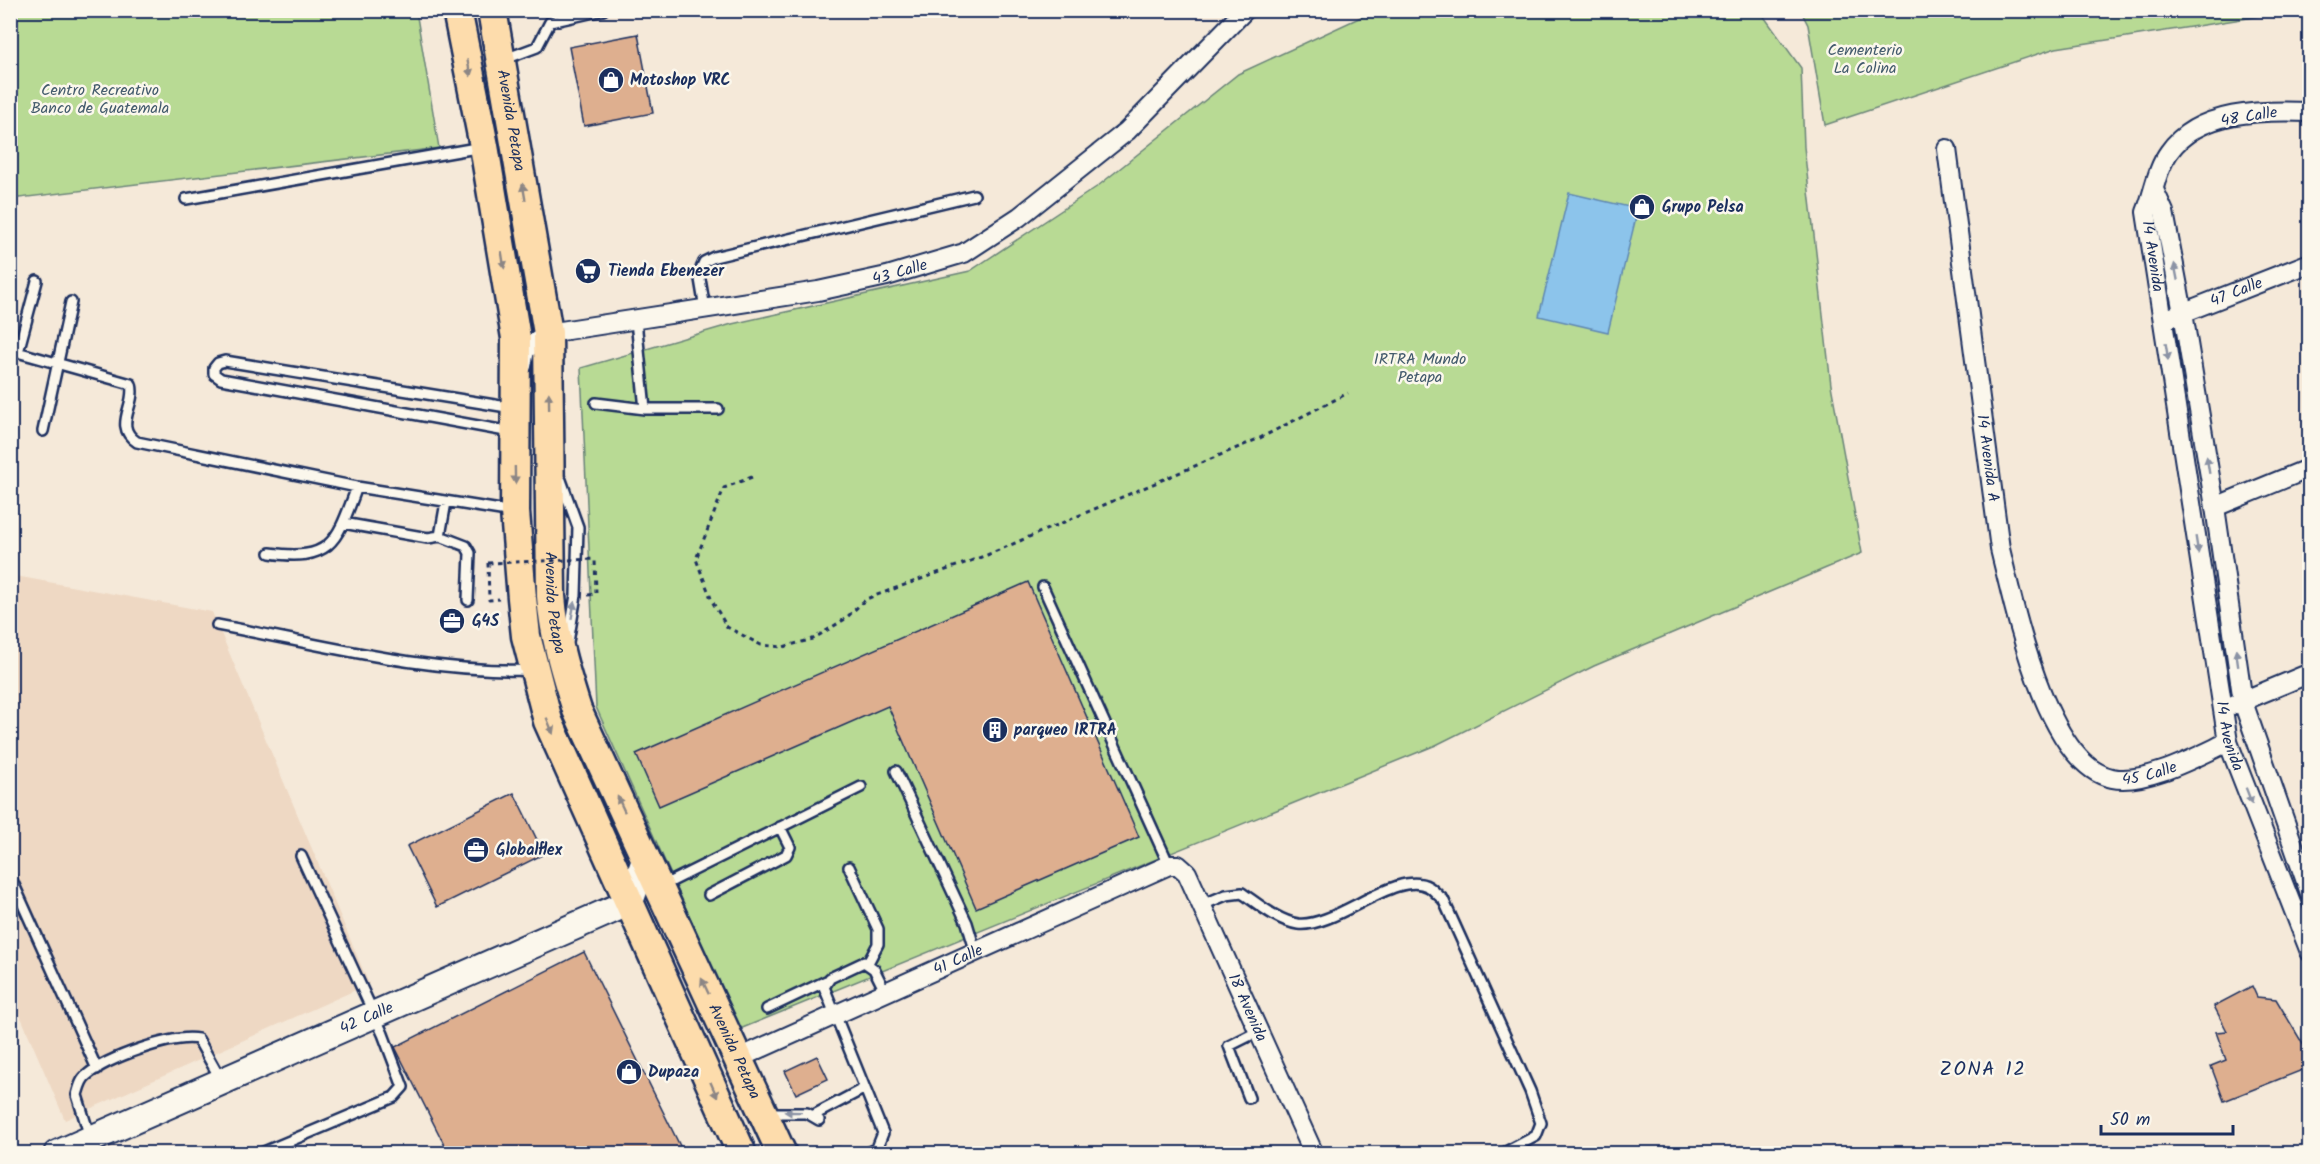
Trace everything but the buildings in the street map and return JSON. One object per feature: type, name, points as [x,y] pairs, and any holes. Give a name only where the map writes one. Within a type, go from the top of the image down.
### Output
[{"type":"main road","name":"Avenida Petapa","points":[[457,10],[484,146],[516,338],[515,512],[525,627],[533,670],[548,722],[742,1154]]},
{"type":"main road","name":"Avenida Petapa","points":[[492,10],[548,333],[551,596],[554,629],[563,668],[577,710],[782,1154]]},
{"type":"street","name":"43 Calle","points":[[548,333],[818,291],[887,276],[964,253],[1019,217],[1127,131],[1245,10]]},
{"type":"street","name":"48 Calle","points":[[2155,192],[2159,170],[2168,153],[2178,141],[2200,127],[2228,117],[2268,111],[2310,111]]},
{"type":"street","name":"14 Avenida A","points":[[1947,149],[2000,549],[2031,663],[2053,721],[2074,754]]},
{"type":"street","name":"14 Avenida","points":[[2155,192],[2164,212],[2183,313],[2216,507],[2243,702],[2308,886]]},
{"type":"street","name":"14 Avenida","points":[[2155,192],[2146,212],[2228,742],[2310,952]]},
{"type":"street","name":"47 Calle","points":[[2162,321],[2310,262]]},
{"type":"street","points":[[514,414],[525,350],[548,333]]},
{"type":"street","points":[[2216,507],[2310,468]]},
{"type":"street","points":[[2223,708],[2310,674]]},
{"type":"street","name":"45 Calle","points":[[2074,754],[2099,774],[2127,779],[2172,767],[2228,742]]},
{"type":"street","points":[[630,902],[646,857]]},
{"type":"street","name":"18 Avenida","points":[[1174,865],[1187,873],[1314,1154]]},
{"type":"street","name":"41 Calle","points":[[739,1058],[1174,865]]},
{"type":"street","name":"42 Calle","points":[[57,1154],[630,902]]},
{"type":"lane","points":[[500,60],[513,58],[537,46],[550,22],[603,10]]},
{"type":"lane","points":[[186,199],[484,146]]},
{"type":"lane","points":[[705,309],[699,273],[704,262],[714,257],[974,195]]},
{"type":"lane","points":[[37,281],[14,351],[131,384],[125,426],[128,436],[137,442],[357,487],[515,512]]},
{"type":"lane","points":[[43,430],[71,302]]},
{"type":"lane","points":[[636,321],[645,409]]},
{"type":"lane","points":[[225,361],[514,414],[221,380],[214,374],[214,368],[218,363],[225,361]]},
{"type":"lane","points":[[596,403],[645,409],[718,409]]},
{"type":"lane","points":[[270,553],[297,557],[321,551],[334,540],[357,487]]},
{"type":"lane","points":[[440,536],[446,502]]},
{"type":"lane","points":[[343,523],[428,538],[440,536],[469,548],[468,600]]},
{"type":"lane","points":[[1043,586],[1174,865]]},
{"type":"lane","points":[[217,625],[449,668],[489,671],[533,670]]},
{"type":"lane","points":[[896,771],[967,923],[976,952]]},
{"type":"lane","points":[[660,888],[861,787]]},
{"type":"lane","points":[[709,895],[786,855],[790,847],[780,827]]},
{"type":"lane","points":[[258,1153],[394,1097],[402,1091],[402,1082],[374,1016],[301,856]]},
{"type":"lane","points":[[849,867],[878,929],[878,944],[868,963]]},
{"type":"lane","points":[[10,876],[98,1069]]},
{"type":"lane","points":[[1202,905],[1226,895],[1242,893],[1278,917],[1299,924],[1329,918],[1395,887],[1410,884],[1427,886],[1443,899],[1530,1091],[1541,1123],[1536,1136],[1502,1154]]},
{"type":"lane","points":[[767,1009],[858,964],[868,963]]},
{"type":"lane","points":[[868,963],[874,969],[886,993]]},
{"type":"lane","points":[[826,981],[825,993],[883,1133],[877,1148],[865,1154]]},
{"type":"lane","points":[[1249,1098],[1229,1046],[1259,1031]]},
{"type":"lane","points":[[91,1139],[77,1095],[86,1075],[139,1050],[188,1037],[198,1039],[222,1082]]},
{"type":"lane","points":[[764,1113],[791,1112],[817,1118],[865,1088]]},
{"type":"path","points":[[752,477],[724,488],[696,559],[712,601],[727,627],[761,645],[783,647],[813,639],[845,619],[866,599],[987,555],[1260,438],[1348,393]]},
{"type":"path","points":[[489,600],[488,563],[595,558],[596,594]]},
{"type":"shaded area","points":[[10,575],[212,612],[369,984],[65,1120],[11,994]]},
{"type":"green space","name":"Centro Recreativo Banco de Guatemala","points":[[10,11],[416,11],[439,148],[11,199]]},
{"type":"green space","name":"IRTRA Mundo Petapa","points":[[1374,11],[1760,11],[1801,68],[1804,147],[1831,385],[1862,553],[1594,666],[1436,745],[740,1029],[596,707],[581,368],[732,324],[970,271],[1098,186],[1238,74]]},
{"type":"green space","name":"Cementerio La Colina","points":[[1801,11],[2293,11],[2056,48],[1825,125],[1808,25]]},
{"type":"water","points":[[1569,193],[1638,209],[1608,332],[1539,316]]},
{"type":"place","name":"Motoshop VRC","points":[[611,80]]},
{"type":"place","name":"Grupo Pelsa","points":[[1642,207]]},
{"type":"place","name":"Tienda Ebenezer","points":[[588,271]]},
{"type":"place","name":"G4S","points":[[452,621]]},
{"type":"place","name":"parqueo IRTRA","points":[[995,730]]},
{"type":"place","name":"Globalflex","points":[[476,850]]},
{"type":"place","name":"Dupaza","points":[[629,1072]]},
{"type":"district","name":"ZONA 12","points":[[1983,1070]]}]
